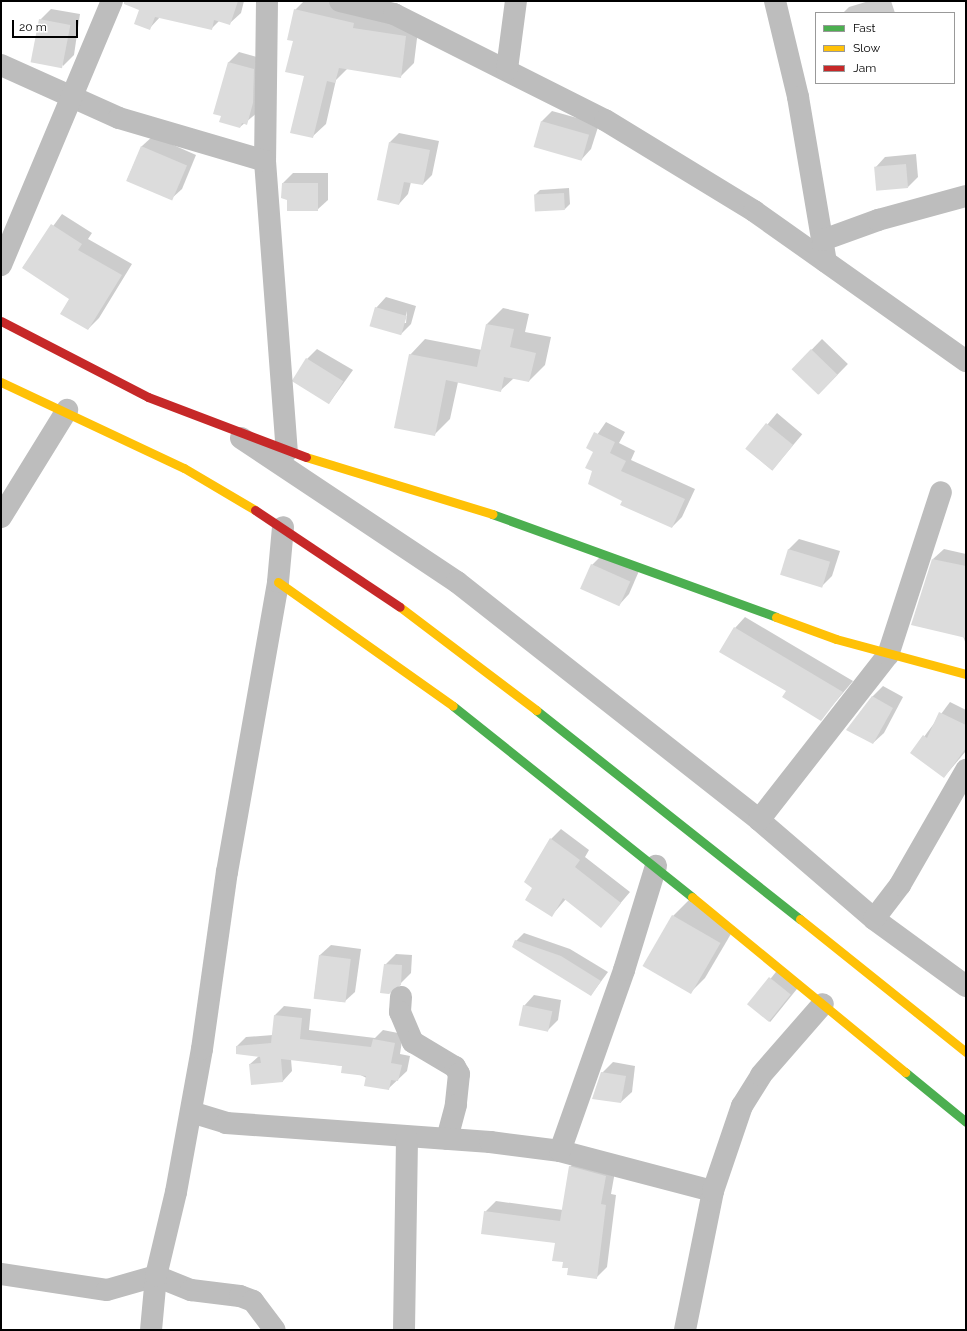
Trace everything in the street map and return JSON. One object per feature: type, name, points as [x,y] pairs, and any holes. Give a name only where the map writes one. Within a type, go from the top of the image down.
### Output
[{"type":"street","points":[[1,264],[112,1]]},
{"type":"street","points":[[267,1],[265,161],[287,451]]},
{"type":"street","points":[[340,1],[394,14],[508,69],[606,120],[754,211],[966,361]]},
{"type":"street","points":[[508,69],[516,1]]},
{"type":"street","points":[[775,1],[798,98],[826,262]]},
{"type":"street","points":[[1,65],[71,97],[141,125],[265,161]]},
{"type":"street","points":[[823,240],[878,220],[966,196]]},
{"type":"street","points":[[1,321],[148,397],[287,451],[476,508],[836,639],[966,674]]},
{"type":"street","points":[[1,382],[67,410],[184,468],[283,527],[428,626],[660,806],[966,1052]]},
{"type":"street","points":[[1,517],[67,410]]},
{"type":"street","points":[[223,426],[457,582],[759,820],[874,920],[966,986]]},
{"type":"street","points":[[759,820],[888,654],[941,492]]},
{"type":"street","points":[[151,1330],[156,1276],[191,1112],[227,872],[278,582],[283,527]]},
{"type":"street","points":[[278,582],[395,662],[656,866],[966,1122]]},
{"type":"street","points":[[874,920],[900,885],[966,770]]},
{"type":"street","points":[[560,1151],[624,970],[656,866]]},
{"type":"street","points":[[401,997],[402,1018],[413,1042],[455,1067],[459,1074],[456,1106],[447,1139]]},
{"type":"street","points":[[685,1330],[713,1192],[742,1106],[761,1075],[823,1004]]},
{"type":"street","points":[[191,1112],[226,1124],[407,1138],[447,1139],[560,1151],[713,1192]]},
{"type":"street","points":[[404,1330],[407,1138]]},
{"type":"street","points":[[1,1274],[107,1290],[156,1276],[191,1290],[240,1296],[253,1301],[275,1330]]},
{"type":"building","points":[[124,1],[238,1],[230,25],[214,20],[212,30],[155,17],[150,30],[134,24],[139,10],[124,4]]},
{"type":"building","points":[[294,9],[354,23],[353,28],[406,36],[401,78],[339,68],[335,83],[327,81],[313,138],[290,133],[304,76],[285,72],[293,41],[287,40]]},
{"type":"building","points":[[39,19],[70,25],[62,68],[31,62]]},
{"type":"building","points":[[228,62],[254,69],[253,103],[247,125],[242,123],[240,128],[219,122],[221,116],[213,114]]},
{"type":"building","points":[[541,121],[589,135],[582,161],[534,147]]},
{"type":"building","points":[[389,142],[430,150],[423,185],[404,182],[399,205],[377,200]]},
{"type":"building","points":[[141,146],[187,166],[172,201],[126,181]]},
{"type":"building","points":[[906,164],[908,188],[876,191],[874,167]]},
{"type":"building","points":[[282,183],[318,183],[318,211],[287,211],[287,200],[281,198]]},
{"type":"building","points":[[564,193],[565,210],[535,212],[534,195]]},
{"type":"building","points":[[51,224],[82,244],[78,250],[122,275],[88,330],[60,314],[69,299],[22,268]]},
{"type":"building","points":[[375,307],[407,316],[401,335],[369,326]]},
{"type":"building","points":[[486,324],[514,329],[510,347],[536,353],[529,382],[504,377],[501,392],[446,380],[435,436],[394,428],[409,354],[477,367]]},
{"type":"building","points":[[811,349],[838,375],[818,395],[792,369]]},
{"type":"building","points":[[306,358],[343,381],[329,404],[292,381]]},
{"type":"building","points":[[766,423],[793,445],[772,471],[745,449]]},
{"type":"building","points":[[594,432],[615,442],[610,453],[626,461],[621,471],[685,499],[672,528],[620,505],[622,501],[588,484],[592,471],[585,468],[593,452],[586,448]]},
{"type":"building","points":[[788,549],[830,562],[822,588],[780,575]]},
{"type":"building","points":[[932,559],[966,566],[966,638],[911,625]]},
{"type":"building","points":[[591,564],[630,581],[619,606],[580,589]]},
{"type":"building","points":[[734,627],[843,692],[821,721],[782,697],[786,691],[719,652]]},
{"type":"building","points":[[872,696],[893,708],[873,744],[846,730]]},
{"type":"building","points":[[939,712],[966,725],[966,748],[944,778],[910,753],[923,735],[927,738]]},
{"type":"building","points":[[550,838],[580,860],[575,867],[621,903],[601,928],[563,898],[552,917],[525,900],[532,888],[524,882]]},
{"type":"building","points":[[672,915],[720,943],[691,994],[642,966]]},
{"type":"building","points":[[515,940],[561,956],[601,981],[591,996],[512,947]]},
{"type":"building","points":[[319,955],[351,959],[345,1003],[314,999]]},
{"type":"building","points":[[384,964],[402,965],[401,985],[389,994],[380,993]]},
{"type":"building","points":[[769,977],[791,995],[769,1022],[747,1004]]},
{"type":"building","points":[[523,1005],[552,1011],[548,1032],[519,1026]]},
{"type":"building","points":[[274,1015],[302,1018],[300,1039],[371,1047],[373,1039],[395,1043],[391,1063],[402,1065],[398,1081],[391,1080],[389,1090],[364,1086],[366,1076],[341,1073],[342,1066],[281,1059],[283,1082],[251,1085],[249,1064],[261,1063],[260,1057],[236,1054],[236,1046],[271,1043]]},
{"type":"building","points":[[601,1072],[626,1076],[621,1103],[592,1099]]},
{"type":"building","points":[[569,1166],[606,1176],[601,1204],[606,1205],[597,1279],[567,1275],[568,1268],[562,1268],[563,1262],[552,1261],[555,1243],[481,1234],[484,1211],[560,1221]]},
{"type":"traffic: fast","points":[[492,514],[776,617]]},
{"type":"traffic: fast","points":[[453,706],[692,897]]},
{"type":"traffic: fast","points":[[536,710],[800,919]]},
{"type":"traffic: fast","points":[[905,1072],[966,1122]]},
{"type":"traffic: slow","points":[[1,382],[184,468],[255,510]]},
{"type":"traffic: slow","points":[[306,457],[492,514]]},
{"type":"traffic: slow","points":[[278,582],[453,706]]},
{"type":"traffic: slow","points":[[400,607],[536,710]]},
{"type":"traffic: slow","points":[[776,617],[836,639],[966,674]]},
{"type":"traffic: slow","points":[[692,897],[905,1072]]},
{"type":"traffic: slow","points":[[800,919],[966,1052]]},
{"type":"traffic: jam","points":[[1,321],[148,397],[306,457]]},
{"type":"traffic: jam","points":[[255,510],[400,607]]}]
